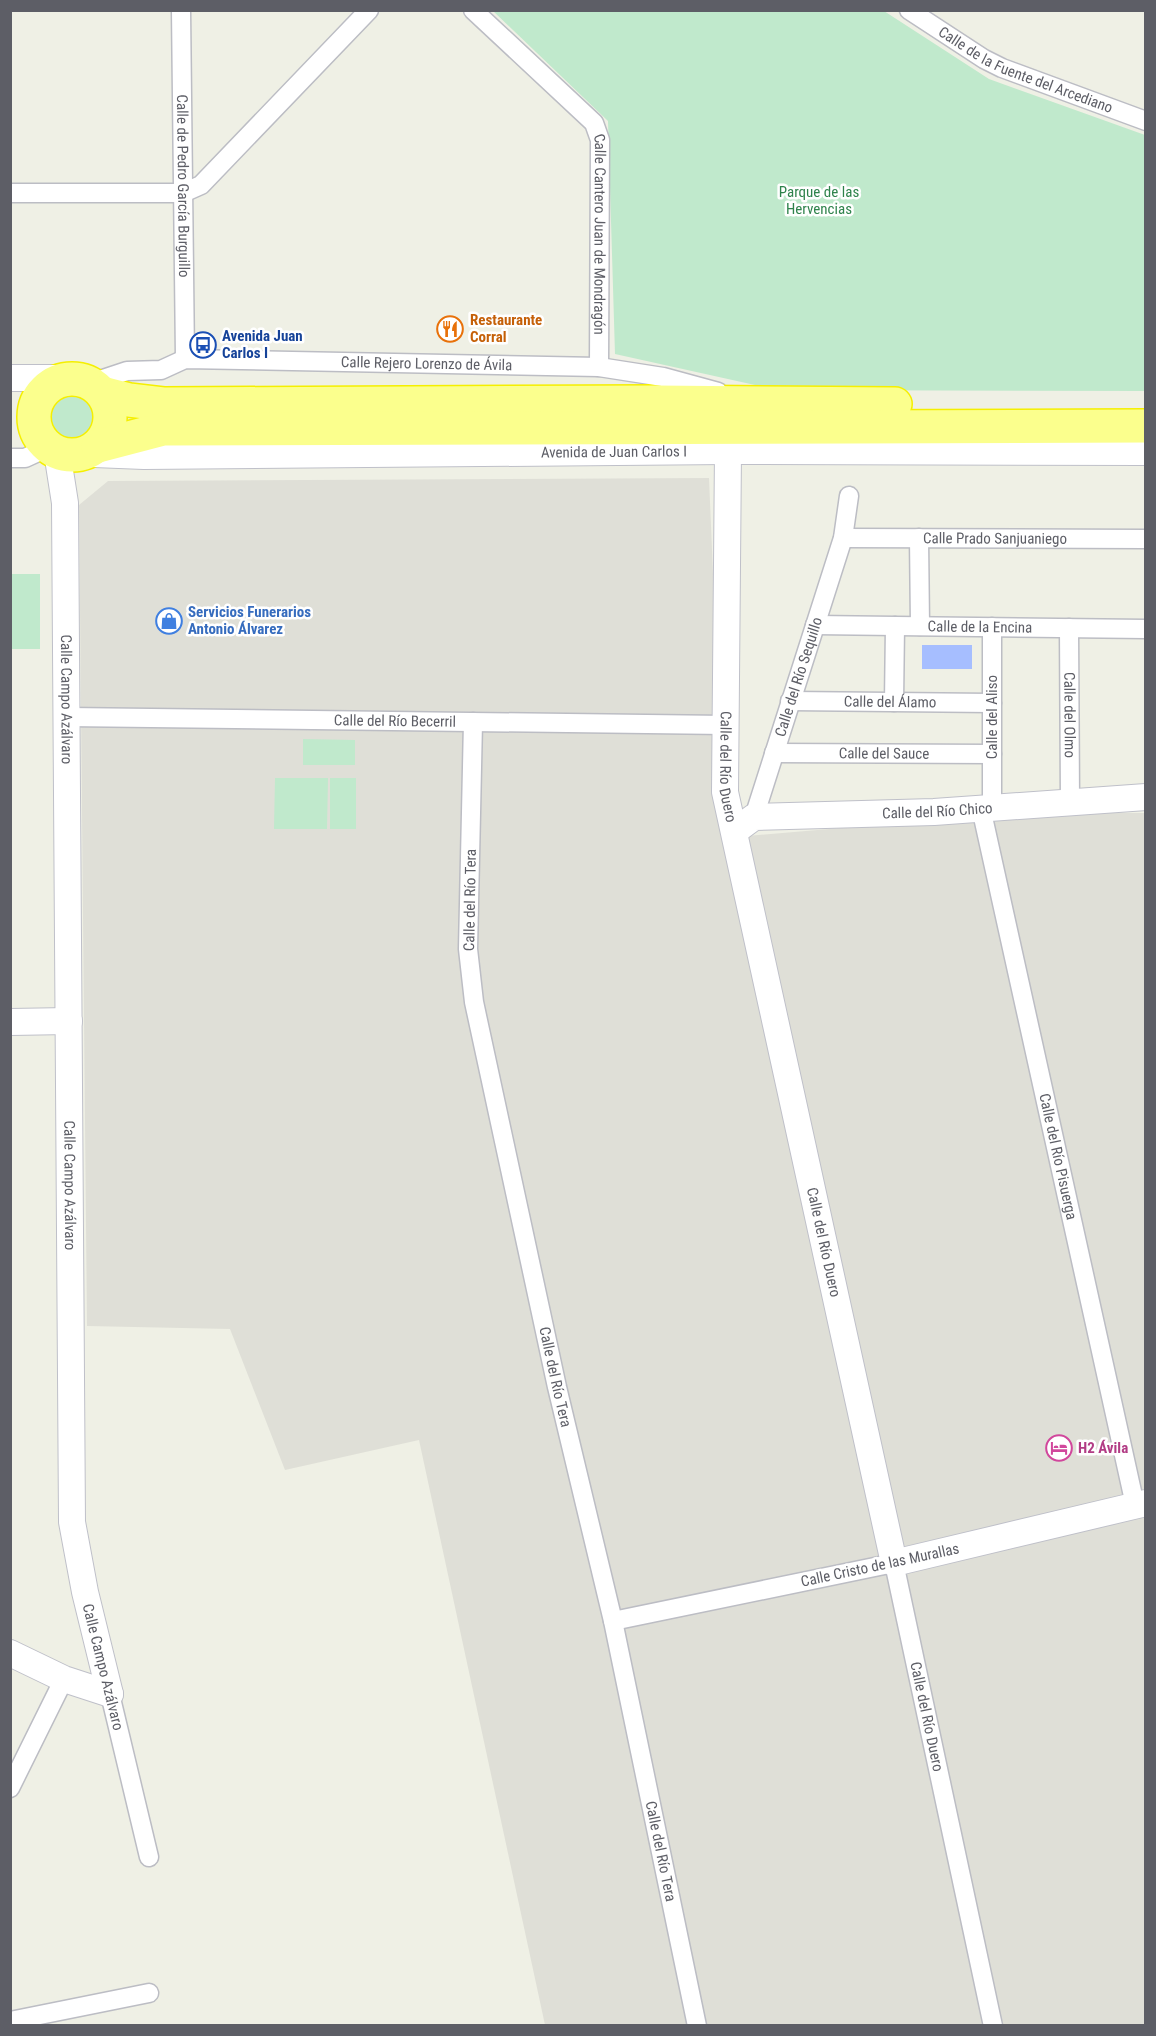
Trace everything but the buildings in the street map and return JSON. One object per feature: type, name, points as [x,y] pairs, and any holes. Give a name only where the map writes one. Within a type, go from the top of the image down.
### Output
[{"type":"highway","points":[[87,385],[110,410],[109,430],[60,446],[33,418],[24,400],[50,385],[87,385],[129,399],[163,404],[1146,403]]},
{"type":"highway","name":"Avenida de Juan Carlos I","points":[[60,446],[163,429],[1146,426]]},
{"type":"street","name":"Calle de Pedro García Burguillo","points":[[181,10],[185,359]]},
{"type":"street","points":[[10,193],[183,193],[201,185],[369,10]]},
{"type":"street","name":"Calle Cantero Juan de Mondragón","points":[[473,10],[594,123],[600,140],[598,368]]},
{"type":"street","name":"Calle de la Fuente del Arcediano","points":[[909,10],[984,59],[1002,68],[1146,121]]},
{"type":"street","name":"Calle Rejero Lorenzo de Ávila","points":[[87,385],[127,371],[161,370],[185,359],[598,368],[663,377],[764,404]]},
{"type":"street","points":[[10,378],[87,385]]},
{"type":"street","name":"Avenida de Juan Carlos I","points":[[10,458],[25,458],[60,446],[144,456],[729,451],[1146,452]]},
{"type":"street","name":"Calle Campo Azálvaro","points":[[60,446],[65,503],[72,1522],[85,1592],[149,1857]]},
{"type":"street","name":"Calle del Río Duero","points":[[729,451],[725,792],[744,824],[894,1563],[993,2025]]},
{"type":"street","name":"Calle del Río Sequillo","points":[[744,824],[774,753],[843,538],[849,496]]},
{"type":"street","name":"Calle Prado Sanjuaniego","points":[[843,538],[1146,539]]},
{"type":"street","points":[[919,538],[920,626]]},
{"type":"street","name":"Calle de la Encina","points":[[815,625],[1146,629]]},
{"type":"street","points":[[894,702],[895,626]]},
{"type":"street","name":"Calle del Aliso","points":[[987,808],[992,754],[992,627]]},
{"type":"street","name":"Calle del Olmo","points":[[1069,628],[1070,802]]},
{"type":"street","name":"Calle del Álamo","points":[[790,702],[992,703]]},
{"type":"street","name":"Calle del Río Becerril","points":[[67,717],[726,725]]},
{"type":"street","name":"Calle del Río Tera","points":[[473,722],[468,949],[474,1002],[557,1387],[613,1621],[697,2025]]},
{"type":"street","name":"Calle del Sauce","points":[[774,753],[992,754]]},
{"type":"street","name":"Calle del Río Chico","points":[[744,824],[1146,797]]},
{"type":"street","name":"Calle del Río Pisuerga","points":[[987,808],[1140,1504]]},
{"type":"street","points":[[10,1022],[69,1021]]},
{"type":"street","name":"Calle Cristo de las Murallas","points":[[613,1621],[894,1563],[1140,1504]]},
{"type":"street","points":[[10,1653],[64,1679],[110,1694]]},
{"type":"street","points":[[10,1788],[64,1679]]},
{"type":"street","points":[[10,2020],[149,1993]]},
{"type":"shaded area","points":[[709,478],[724,838],[1016,813],[1145,813],[1145,2025],[545,2025],[419,1440],[285,1470],[230,1329],[87,1326],[79,505],[108,481]]},
{"type":"green space","name":"Parque de las Hervencias","points":[[493,11],[884,11],[989,79],[1145,135],[1145,391],[777,390],[615,354],[608,121]]},
{"type":"green space","points":[[73,393],[89,400],[96,416],[89,432],[73,439],[57,432],[50,416],[57,400]]},
{"type":"green space","points":[[11,574],[40,574],[40,649],[11,649]]},
{"type":"green space","points":[[303,739],[355,740],[355,765],[303,765]]},
{"type":"green space","points":[[275,778],[328,778],[327,829],[274,829]]},
{"type":"green space","points":[[330,778],[356,778],[356,829],[330,829]]},
{"type":"water","points":[[922,645],[972,645],[972,669],[922,669]]},
{"type":"place","name":"Restaurante Corral","points":[[450,329]]},
{"type":"place","name":"Avenida Juan Carlos I","points":[[203,345]]},
{"type":"place","name":"Servicios Funerarios Antonio Álvarez","points":[[169,621]]},
{"type":"place","name":"H2 Ávila","points":[[1059,1448]]}]
